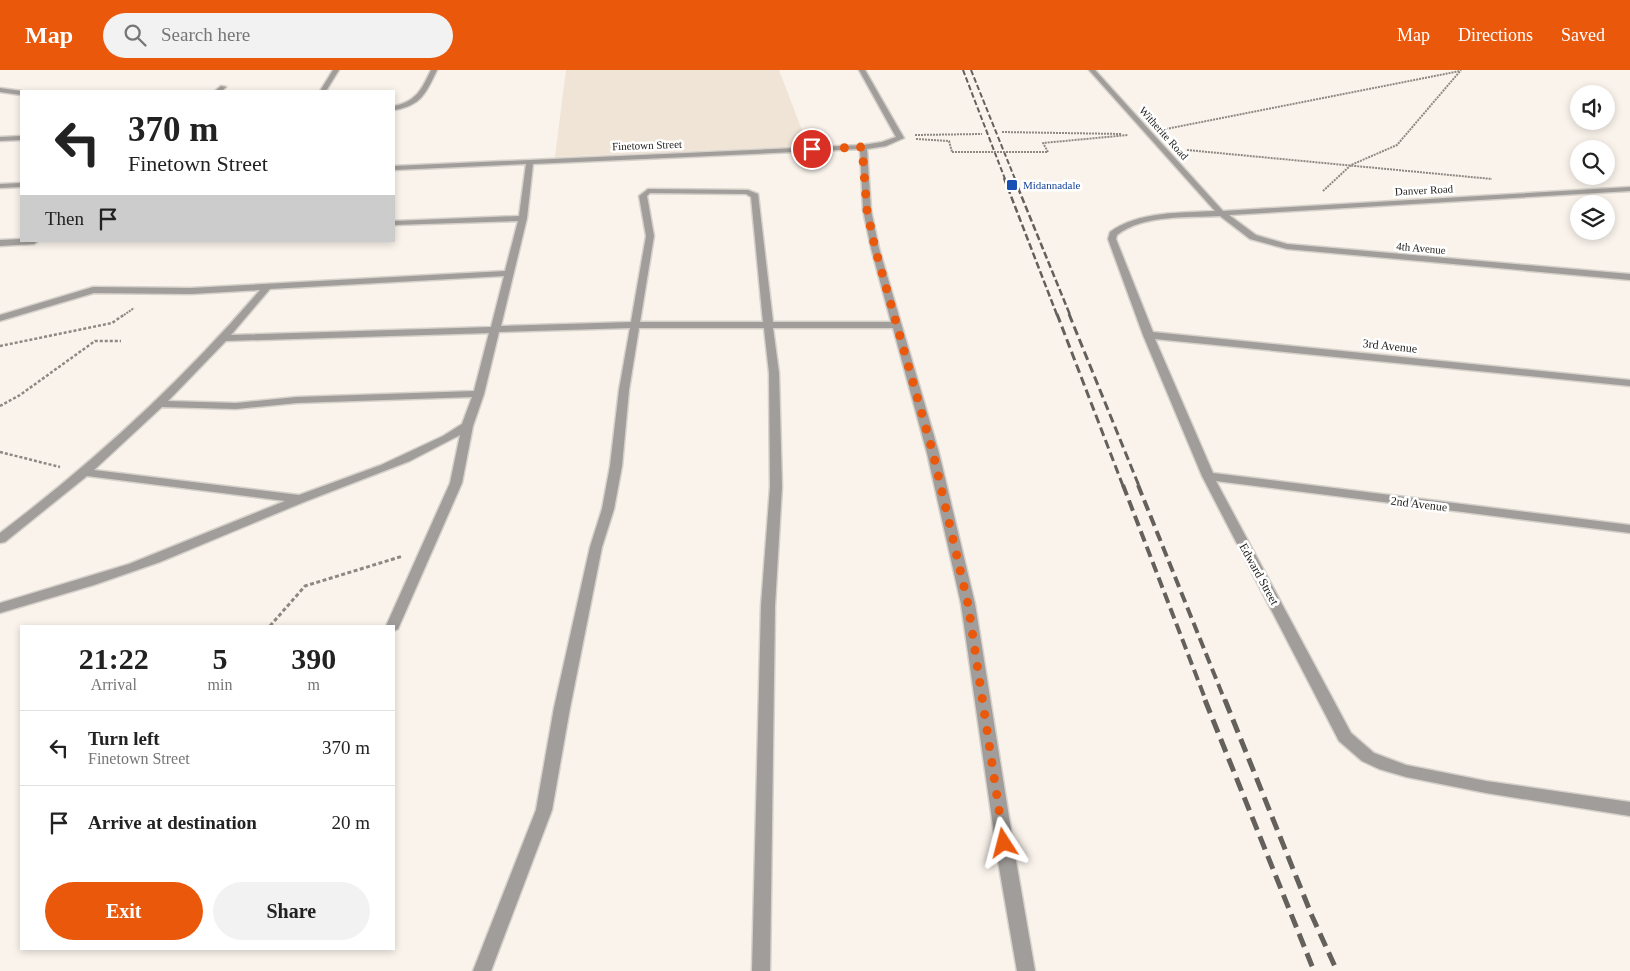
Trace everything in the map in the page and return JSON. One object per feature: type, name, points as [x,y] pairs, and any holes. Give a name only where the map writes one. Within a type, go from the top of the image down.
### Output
[{"type":"street","points":[[324,90],[336,70]]},
{"type":"street","points":[[395,108],[406,106],[418,100],[434,70]]},
{"type":"street","points":[[862,70],[899,136]]},
{"type":"street","name":"Witherite Road","points":[[1092,70],[1220,212]]},
{"type":"street","points":[[0,90],[20,93]]},
{"type":"street","name":"Finetown Street","points":[[395,168],[862,147],[889,143],[899,136]]},
{"type":"street","points":[[2,138],[20,138]]},
{"type":"street","points":[[862,147],[867,210],[875,248],[933,453],[968,604],[1007,861],[1026,971]]},
{"type":"street","points":[[393,625],[425,549],[456,484],[467,426],[479,394],[523,218],[530,161]]},
{"type":"street","points":[[0,186],[20,185]]},
{"type":"street","name":"Danver Road","points":[[1220,212],[1630,189]]},
{"type":"street","points":[[482,971],[544,810],[562,708],[616,466],[624,390],[650,236],[644,196],[648,191],[668,190],[748,192],[755,196],[774,373],[776,487],[768,606],[761,971]]},
{"type":"street","name":"4th Avenue","points":[[1220,212],[1246,235],[1292,248],[1630,277]]},
{"type":"street","name":"Edward Street","points":[[1220,212],[1141,221],[1122,227],[1113,234],[1114,246],[1148,335],[1208,476],[1339,727],[1354,746],[1385,765],[1429,777],[1630,809]]},
{"type":"street","points":[[395,223],[523,218]]},
{"type":"street","points":[[0,243],[20,242]]},
{"type":"street","points":[[0,318],[93,290],[160,292],[510,274]]},
{"type":"street","points":[[0,539],[46,506],[159,404],[226,338],[268,286]]},
{"type":"street","points":[[226,338],[634,325],[768,326],[898,324]]},
{"type":"street","name":"3rd Avenue","points":[[1148,335],[1630,383]]},
{"type":"street","points":[[159,404],[236,406],[297,400],[479,394]]},
{"type":"street","points":[[0,608],[68,588],[176,552],[301,499],[412,458],[437,446],[467,426]]},
{"type":"street","points":[[83,472],[301,499]]},
{"type":"street","name":"2nd Avenue","points":[[1208,476],[1630,530]]},
{"type":"path","points":[[1148,133],[1461,70]]},
{"type":"path","points":[[1304,208],[1351,165],[1397,145],[1461,70]]},
{"type":"path","points":[[899,136],[949,142],[952,152],[1048,152],[1043,143],[1129,134],[1002,132]]},
{"type":"path","points":[[899,136],[982,134]]},
{"type":"path","points":[[1162,148],[1494,180]]},
{"type":"path","points":[[0,346],[112,323],[160,292]]},
{"type":"path","points":[[0,406],[20,395],[95,341],[121,341]]},
{"type":"path","points":[[0,452],[83,472]]},
{"type":"path","points":[[271,625],[305,586],[425,549]]},
{"type":"shaded area","points":[[566,70],[779,70],[808,146],[555,157]]},
{"type":"railway","points":[[963,70],[1005,179]]},
{"type":"railway","points":[[971,70],[1015,179]]},
{"type":"railway","points":[[1004,178],[1057,315]]},
{"type":"railway","points":[[1014,178],[1070,315]]},
{"type":"railway","points":[[1057,314],[1123,486]]},
{"type":"railway","points":[[1069,314],[1139,486]]},
{"type":"railway","points":[[1123,485],[1206,701]]},
{"type":"railway","points":[[1138,485],[1225,701]]},
{"type":"railway","points":[[1205,700],[1314,971]]},
{"type":"railway","points":[[1225,700],[1312,916],[1337,971]]},
{"type":"place","name":"Midannadale","points":[[1012,185]]},
{"type":"route","points":[[812,149],[862,147],[865,196],[875,248],[933,453],[968,604],[1004,843]]}]
